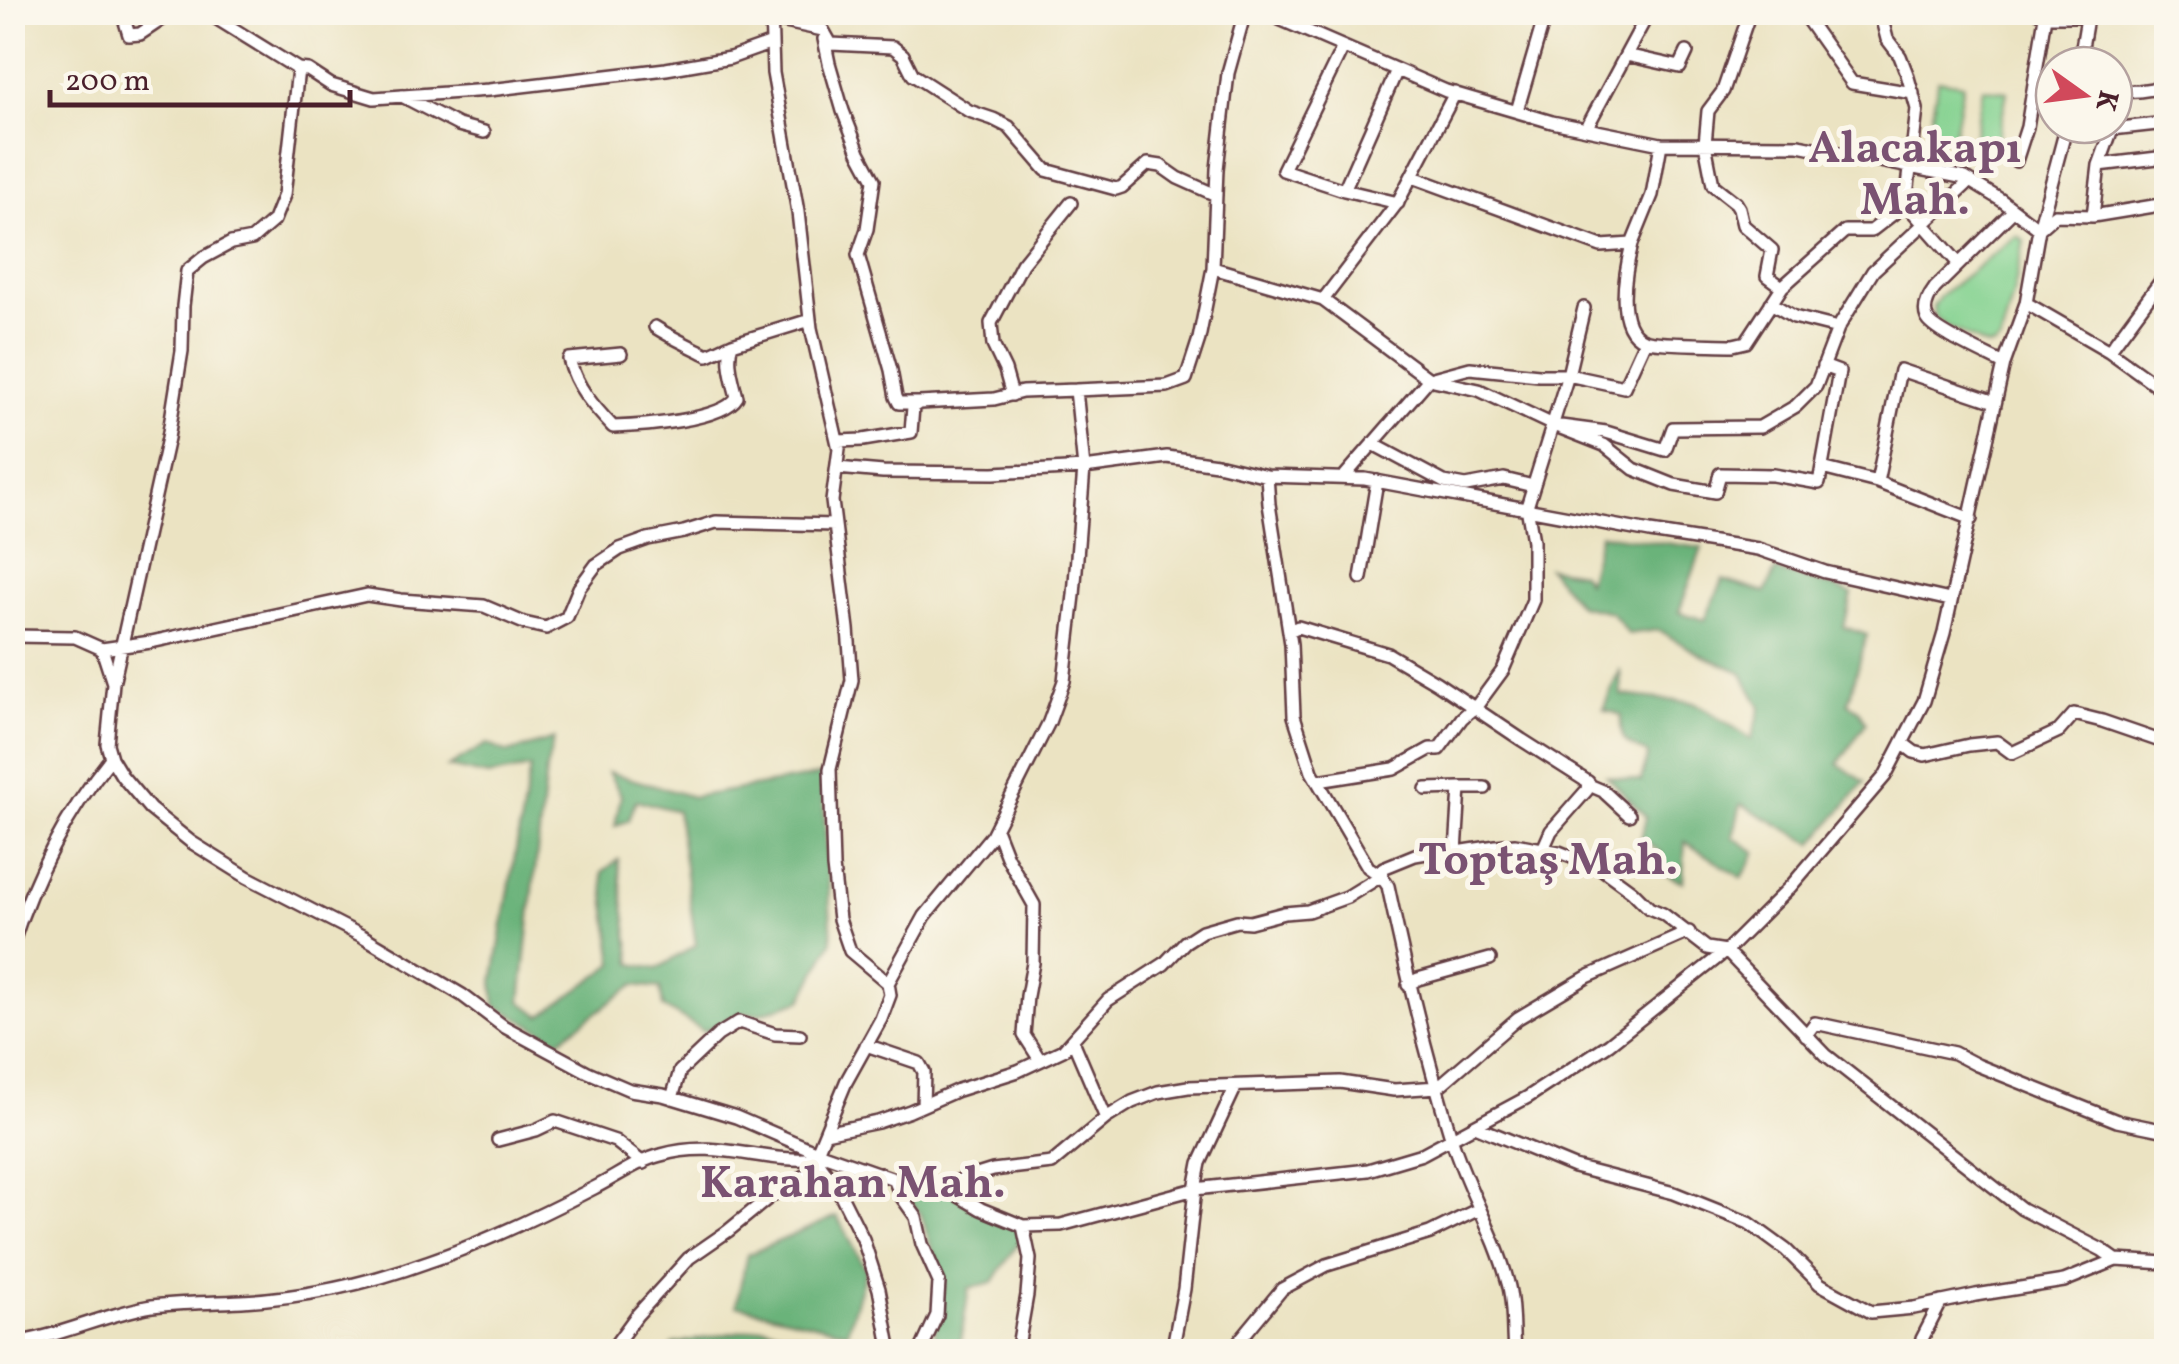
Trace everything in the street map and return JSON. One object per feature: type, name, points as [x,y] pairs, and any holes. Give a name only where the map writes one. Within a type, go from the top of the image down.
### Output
[{"type":"street","points":[[122,12],[129,35],[140,34],[173,12]]},
{"type":"street","points":[[206,12],[298,69],[308,70],[330,85],[374,98],[488,90],[666,68],[730,58],[772,44]]},
{"type":"street","points":[[822,30],[843,111],[874,180],[867,229],[858,255],[864,278],[896,398],[899,403],[920,403],[1167,386],[1186,379],[1213,268],[1228,74],[1246,12]]},
{"type":"street","points":[[1263,12],[1455,93],[1586,129],[1662,144],[1799,145],[1970,181],[2039,229]]},
{"type":"street","points":[[1517,111],[1546,12]]},
{"type":"street","points":[[1586,129],[1650,12]]},
{"type":"street","points":[[1750,12],[1723,90],[1708,111],[1705,144],[1713,185],[1736,203],[1742,225],[1772,250],[1767,276],[1782,288]]},
{"type":"street","points":[[1802,12],[1852,83],[1913,92]]},
{"type":"street","points":[[1662,144],[1652,195],[1632,244],[1624,278],[1624,300],[1632,330],[1645,341],[1732,345],[1746,342],[1782,288],[1845,231],[1871,231],[1906,204],[1916,110],[1900,56],[1888,39],[1880,12]]},
{"type":"street","points":[[2016,160],[2027,126],[2042,14],[2166,16]]},
{"type":"street","points":[[2082,45],[2087,14]]},
{"type":"street","points":[[888,982],[850,952],[838,919],[830,769],[852,680],[832,500],[840,450],[810,320],[798,212],[773,72],[771,16],[822,30],[831,44],[893,47],[903,55],[913,75],[968,111],[1010,127],[1046,170],[1116,189],[1148,164],[1161,166],[1216,195]]},
{"type":"street","points":[[1342,46],[1283,170],[1398,203]]},
{"type":"street","points":[[1626,55],[1680,66],[1686,52]]},
{"type":"street","points":[[298,69],[284,195],[274,220],[252,239],[231,243],[187,271],[182,351],[168,438],[113,683],[107,744],[122,776],[150,809],[191,842],[246,877],[364,937],[462,995],[503,1026],[588,1072],[630,1090],[736,1117],[819,1159],[894,1179],[942,1186],[1023,1226],[1061,1225],[1195,1189],[1368,1170],[1422,1154],[1528,1097],[1609,1044],[1726,952],[1790,886],[1885,776],[1924,701],[1971,520],[1994,402],[2026,303],[2039,229],[2062,145]]},
{"type":"street","points":[[1344,190],[1397,70]]},
{"type":"street","points":[[2134,90],[2166,86]]},
{"type":"street","points":[[1322,300],[1398,203],[1455,93]]},
{"type":"street","points":[[402,96],[458,125],[484,132]]},
{"type":"street","points":[[2134,124],[2166,123]]},
{"type":"street","points":[[2093,216],[2099,165],[2106,145]]},
{"type":"street","points":[[2099,165],[2166,157]]},
{"type":"street","points":[[1413,177],[1601,246],[1632,244]]},
{"type":"street","points":[[1553,425],[1606,432],[1665,450],[1673,428],[1760,426],[1796,406],[1816,386],[1838,328],[1873,270],[1970,181]]},
{"type":"street","points":[[1012,394],[993,346],[991,323],[1022,264],[1071,203]]},
{"type":"street","points":[[1906,204],[1959,264]]},
{"type":"street","points":[[2039,229],[2055,215],[2093,216],[2166,204]]},
{"type":"street","points":[[2004,364],[1937,328],[1926,316],[1925,307],[1928,297],[2014,210]]},
{"type":"street","points":[[1213,268],[1322,300],[1429,380],[1479,390],[1604,444],[1634,469],[1674,484],[1714,492],[1720,474],[1774,475],[1819,484],[1839,372],[1823,366]]},
{"type":"street","points":[[2109,351],[2166,274]]},
{"type":"street","points":[[1770,303],[1794,317],[1838,328]]},
{"type":"street","points":[[2026,303],[2109,351],[2166,392]]},
{"type":"street","points":[[1318,781],[1394,768],[1430,748],[1439,749],[1504,670],[1533,600],[1533,541],[1526,507],[1568,375],[1584,308]]},
{"type":"street","points":[[655,327],[708,355],[810,320]]},
{"type":"street","points":[[1343,478],[1429,380],[1470,368],[1568,375],[1624,387],[1645,341]]},
{"type":"street","points":[[621,354],[569,359],[586,396],[613,428],[702,416],[732,404],[737,396],[730,368],[732,344]]},
{"type":"street","points":[[1877,482],[1900,370],[1994,402]]},
{"type":"street","points":[[610,1352],[637,1315],[689,1258],[819,1159],[846,1082],[886,1007],[890,995],[888,982],[926,916],[996,829],[1048,722],[1064,681],[1084,468],[1076,390]]},
{"type":"street","points":[[838,441],[911,432],[913,407],[920,403]]},
{"type":"street","points":[[1372,444],[1444,482],[1466,486],[1504,479],[1534,486]]},
{"type":"street","points":[[837,468],[994,472],[1084,468],[1166,456],[1267,476],[1377,481],[1758,549],[1825,572],[1950,600]]},
{"type":"street","points":[[1822,468],[1877,482],[1971,520]]},
{"type":"street","points":[[1267,476],[1289,631],[1294,716],[1312,772],[1368,866],[1388,886],[1408,985],[1451,1138],[1510,1288],[1514,1352]]},
{"type":"street","points":[[1361,578],[1377,481]]},
{"type":"street","points":[[12,636],[75,637],[102,649],[367,595],[484,606],[546,628],[566,617],[596,564],[620,549],[648,539],[716,522],[835,525]]},
{"type":"street","points":[[1289,631],[1298,628],[1388,654],[1603,791],[1629,815]]},
{"type":"street","points":[[102,649],[113,683]]},
{"type":"street","points":[[1902,744],[1924,755],[1969,744],[1998,742],[2012,753],[2058,731],[2074,714],[2166,744]]},
{"type":"street","points":[[12,945],[40,874],[90,784],[111,758]]},
{"type":"street","points":[[1543,849],[1551,831],[1589,785]]},
{"type":"street","points":[[1456,852],[1460,788]]},
{"type":"street","points":[[1426,789],[1485,788]]},
{"type":"street","points":[[996,829],[1034,905],[1033,963],[1024,1034],[1040,1060]]},
{"type":"street","points":[[825,1133],[878,1122],[958,1090],[1018,1072],[1063,1050],[1108,1000],[1164,964],[1202,931],[1237,921],[1308,911],[1347,897],[1381,876],[1383,868],[1415,855],[1515,844],[1576,857],[1602,869],[1707,948],[1726,952],[1826,1055],[2022,1209],[2116,1260]]},
{"type":"street","points":[[942,1186],[993,1170],[1052,1163],[1106,1118],[1158,1092],[1188,1087],[1340,1082],[1394,1090],[1438,1086],[1518,1018],[1587,977],[1689,932]]},
{"type":"street","points":[[1408,985],[1490,959]]},
{"type":"street","points":[[672,1098],[680,1071],[718,1035],[739,1022],[774,1034],[800,1036]]},
{"type":"street","points":[[1806,1035],[1814,1023],[1954,1053],[2117,1122],[2166,1131]]},
{"type":"street","points":[[1073,1041],[1106,1118]]},
{"type":"street","points":[[866,1045],[918,1064],[924,1072],[924,1105]]},
{"type":"street","points":[[1172,1352],[1200,1163],[1236,1086]]},
{"type":"street","points":[[498,1140],[555,1122],[615,1141],[643,1162]]},
{"type":"street","points":[[1475,1126],[1574,1167],[1674,1193],[1750,1223],[1786,1250],[1820,1284],[1871,1312],[2064,1281],[2116,1260],[2166,1263]]},
{"type":"street","points":[[12,1343],[155,1306],[260,1300],[345,1288],[455,1252],[662,1154],[706,1148],[795,1161],[819,1159]]},
{"type":"street","points":[[819,1159],[862,1238],[878,1288],[891,1352]]},
{"type":"street","points":[[894,1179],[916,1216],[922,1244],[940,1282],[937,1315],[920,1352]]},
{"type":"street","points":[[1230,1352],[1282,1289],[1328,1264],[1430,1234],[1479,1209]]},
{"type":"street","points":[[1017,1352],[1028,1295],[1030,1259],[1023,1226]]},
{"type":"street","points":[[1918,1352],[1941,1302]]},
{"type":"green space","points":[[1938,80],[1963,84],[1953,140],[1928,136]]},
{"type":"green space","points":[[1983,88],[2007,92],[1996,148],[1973,144]]},
{"type":"green space","points":[[2015,237],[2024,241],[2013,296],[2000,342],[1988,347],[1948,327],[1936,318],[1933,307],[1941,295]]},
{"type":"green space","points":[[1600,534],[1702,548],[1679,612],[1705,620],[1723,580],[1765,593],[1775,571],[1852,594],[1844,627],[1867,635],[1848,703],[1860,711],[1866,723],[1838,764],[1865,782],[1813,844],[1741,804],[1733,837],[1756,852],[1742,878],[1685,842],[1683,882],[1652,869],[1662,853],[1641,839],[1646,817],[1607,776],[1641,781],[1648,754],[1625,740],[1621,715],[1603,709],[1620,669],[1621,695],[1696,703],[1752,739],[1761,707],[1741,672],[1658,630],[1628,634],[1611,612],[1579,605],[1548,568],[1581,573],[1587,582]]},
{"type":"green space","points":[[554,739],[546,770],[521,1001],[541,1016],[614,964],[602,872],[618,860],[632,964],[657,969],[696,945],[677,811],[636,800],[629,820],[615,826],[621,795],[608,772],[693,797],[822,775],[832,941],[802,1000],[759,1014],[744,1013],[704,1031],[663,1007],[660,988],[634,985],[559,1040],[495,1005],[493,982],[530,768],[488,776],[448,767],[487,744],[508,753]]},
{"type":"green space","points":[[896,1184],[942,1186],[1023,1226],[1020,1241],[993,1282],[969,1288],[960,1346],[933,1351],[945,1281],[921,1214]]},
{"type":"green space","points":[[837,1216],[866,1270],[847,1332],[736,1305],[747,1255]]},
{"type":"green space","points":[[764,1327],[851,1345],[854,1351],[670,1351],[673,1344]]},
{"type":"district","name":"Alacakapı Mah.","points":[[1915,172]]},
{"type":"district","name":"Toptaş Mah.","points":[[1548,858]]},
{"type":"district","name":"Karahan Mah.","points":[[853,1181]]}]
